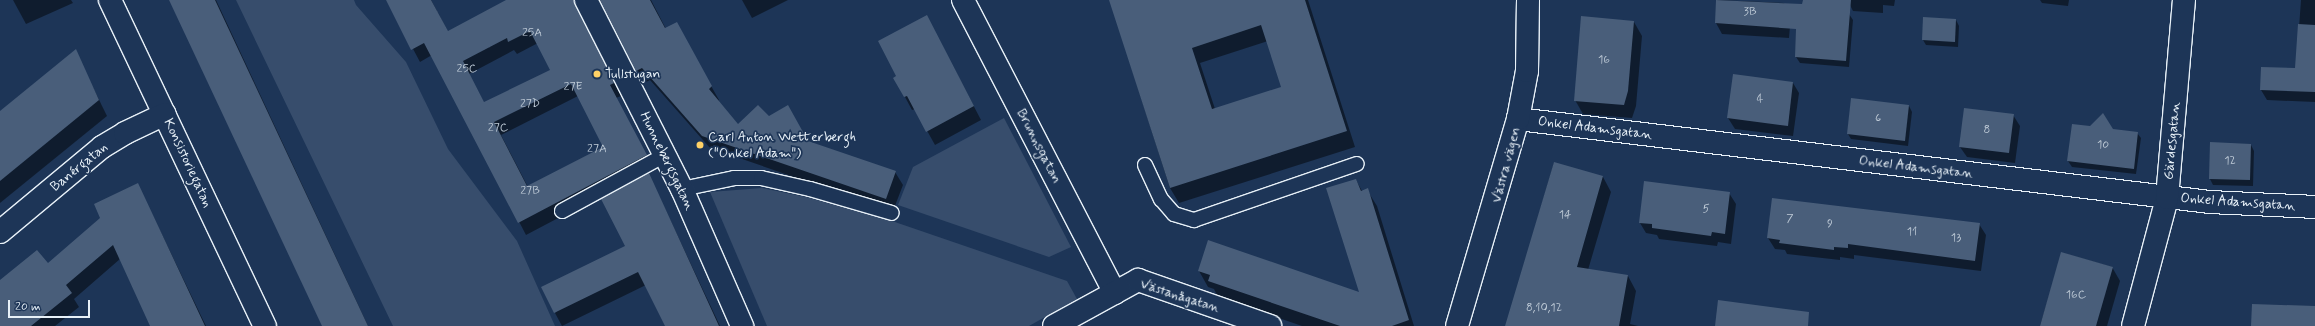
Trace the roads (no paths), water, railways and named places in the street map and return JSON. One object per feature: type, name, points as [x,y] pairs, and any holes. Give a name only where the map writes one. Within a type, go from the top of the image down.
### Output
[{"type":"street","name":"Konsistoriegatan","points":[[110,0],[265,326]]},
{"type":"street","name":"Hunnebergsgatan","points":[[586,0],[682,189],[742,326]]},
{"type":"street","name":"Brunnsgatan","points":[[963,0],[1115,292]]},
{"type":"street","name":"Västra vägen","points":[[1457,326],[1484,240],[1518,119],[1527,71],[1528,0]]},
{"type":"street","name":"Gärdesgatan","points":[[2133,326],[2167,198],[2184,0]]},
{"type":"street","name":"Banérgatan","points":[[0,232],[102,147],[125,133],[165,114]]},
{"type":"street","name":"Onkel Adamsgatan","points":[[1518,119],[2167,198],[2210,202],[2315,207]]},
{"type":"street","name":"Västanågatan","points":[[1054,326],[1138,280],[1270,326]]},
{"type":"lane","points":[[562,211],[665,155]]},
{"type":"lane","points":[[1145,165],[1161,199],[1174,214],[1194,220],[1357,164]]},
{"type":"lane","points":[[682,189],[734,178],[761,178],[810,189],[892,213]]},
{"type":"place","name":"Tullstugan","points":[[597,74]]},
{"type":"place","name":"Carl Anton Wetterbergh (\"Onkel Adam\")","points":[[700,145]]}]
